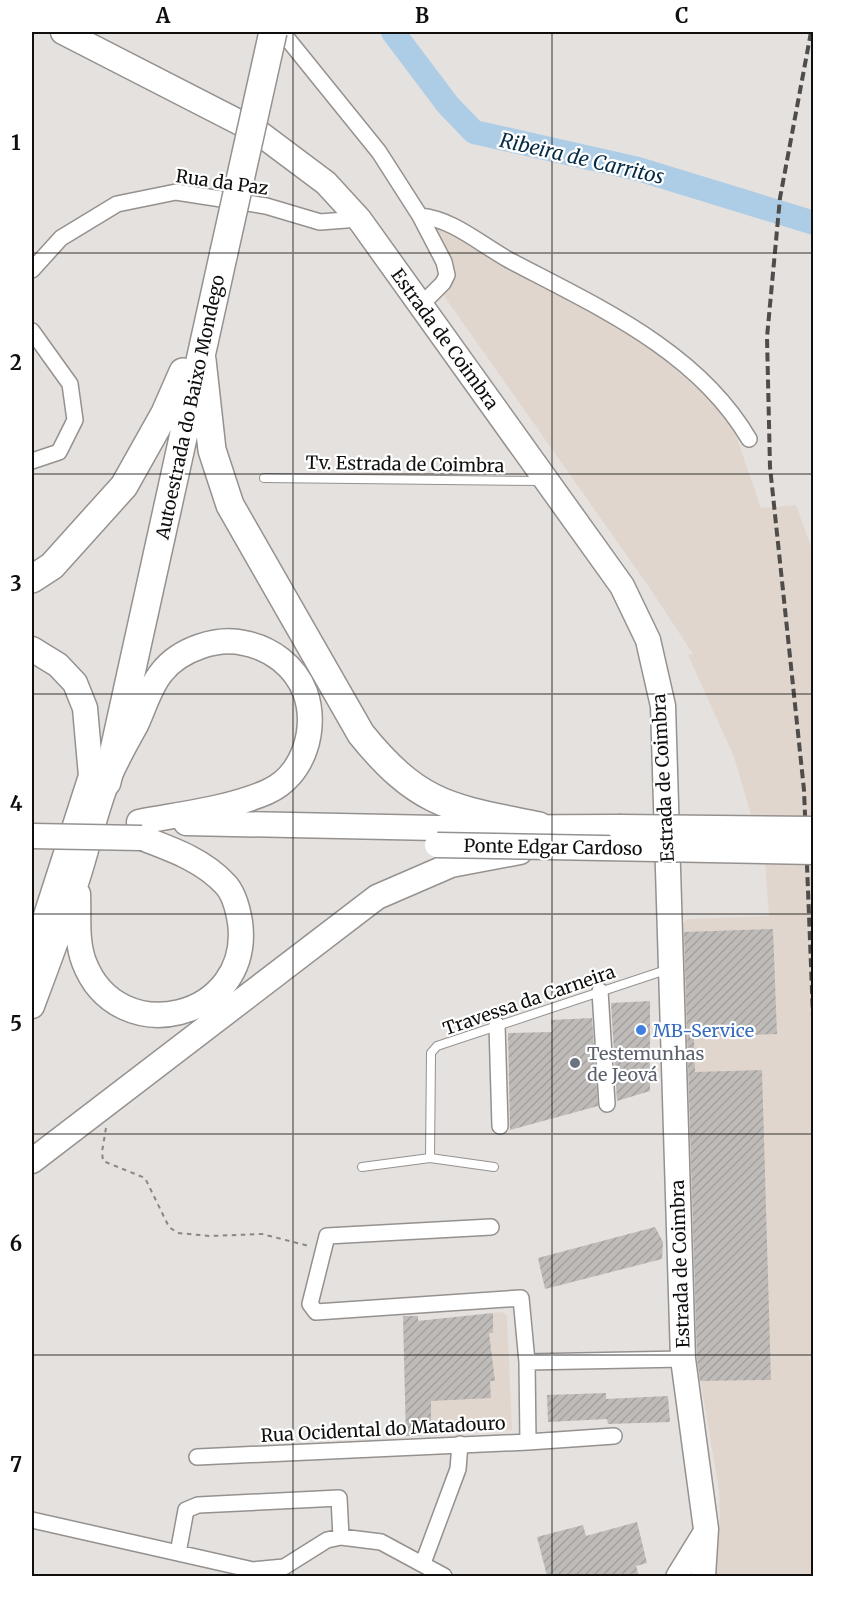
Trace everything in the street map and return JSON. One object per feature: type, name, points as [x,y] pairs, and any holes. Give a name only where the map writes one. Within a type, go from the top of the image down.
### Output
[{"type":"highway","name":"Autoestrada do Baixo Mondego","points":[[99,779],[192,366],[216,250],[255,32]]},
{"type":"highway","name":"Autoestrada do Baixo Mondego","points":[[216,250],[273,32]]},
{"type":"highway","points":[[32,579],[52,566],[124,486],[192,366]]},
{"type":"highway","points":[[192,366],[212,450],[230,505],[361,734],[407,783],[430,798],[540,837]]},
{"type":"main road","name":"Estrada de Coimbra","points":[[63,32],[258,132],[326,183],[359,219],[622,586],[648,640],[663,706],[683,1359],[706,1529]]},
{"type":"main road","points":[[32,836],[140,830],[268,792],[289,777],[304,755],[310,733],[310,712],[305,692],[296,672],[258,645],[238,641],[213,643],[186,652],[162,671],[99,779],[46,918],[32,959]]},
{"type":"main road","points":[[32,649],[58,665],[75,683],[85,708],[99,779],[78,878],[32,1006]]},
{"type":"main road","points":[[32,820],[140,830],[188,855],[226,885],[238,909],[242,936],[237,964],[221,987],[202,1005],[175,1014],[149,1015],[120,1005],[95,982],[84,963],[79,942],[78,878]]},
{"type":"main road","name":"Ponte Edgar Cardoso","points":[[140,830],[540,837],[813,829]]},
{"type":"main road","points":[[32,1161],[377,897],[416,878],[451,865],[540,837]]},
{"type":"main road","name":"Ponte Edgar Cardoso","points":[[540,837],[813,852]]},
{"type":"main road","points":[[32,942],[46,918]]},
{"type":"main road","points":[[692,1576],[706,1529]]},
{"type":"main road","points":[[703,1576],[706,1529]]},
{"type":"street","points":[[282,32],[379,152],[420,216],[444,262],[447,275],[438,290],[421,305]]},
{"type":"street","name":"Rua da Paz","points":[[32,270],[61,238],[117,204],[177,192],[267,206],[320,222],[359,219]]},
{"type":"street","points":[[420,216],[435,217],[463,231],[506,258],[614,315],[684,364],[731,411],[749,439]]},
{"type":"street","points":[[32,331],[70,384],[75,420],[59,452],[32,461]]},
{"type":"street","points":[[600,991],[607,1104]]},
{"type":"street","points":[[497,1025],[500,1126]]},
{"type":"street","points":[[324,1248],[327,1236],[491,1227]]},
{"type":"street","name":"Rua Ocidental do Matadouro","points":[[197,1457],[528,1442],[527,1362],[521,1298],[316,1312],[310,1304],[324,1248]]},
{"type":"street","points":[[527,1362],[683,1359]]},
{"type":"street","points":[[528,1442],[614,1436]]},
{"type":"street","points":[[423,1563],[458,1468],[460,1444]]},
{"type":"street","points":[[178,1552],[186,1510],[198,1505],[339,1498],[341,1537]]},
{"type":"street","points":[[32,1520],[253,1570],[284,1567],[327,1540],[341,1537],[381,1542],[423,1563],[442,1576]]},
{"type":"street","points":[[677,1576],[706,1529]]},
{"type":"lane","name":"Tv. Estrada de Coimbra","points":[[264,478],[546,481]]},
{"type":"lane","name":"Travessa da Carneira","points":[[430,1158],[431,1053],[437,1046],[671,968]]},
{"type":"lane","points":[[362,1167],[430,1158],[494,1167]]},
{"type":"path","points":[[114,1098],[104,1138],[103,1161],[145,1178],[169,1227],[178,1233],[262,1234],[324,1248]]},
{"type":"shaded area","points":[[431,226],[442,226],[641,339],[730,418],[761,508],[796,505],[813,552],[813,1576],[711,1576],[720,1520],[719,1490],[691,1326],[680,925],[688,919],[769,916],[765,863],[734,757],[688,655],[693,654],[649,587],[444,296],[455,268]]},
{"type":"shaded area","points":[[503,1312],[507,1316],[512,1430],[406,1436],[403,1316],[418,1316],[419,1320],[428,1320]]},
{"type":"building","points":[[773,929],[777,1034],[694,1037],[695,1072],[762,1070],[771,1380],[700,1381],[697,1358],[684,932]]},
{"type":"building","points":[[650,1001],[650,1091],[617,1101],[611,1003]]},
{"type":"building","points":[[592,1018],[598,1106],[510,1130],[508,1033],[552,1032],[551,1020]]},
{"type":"building","points":[[655,1227],[663,1242],[662,1259],[545,1289],[538,1258]]},
{"type":"building","points":[[493,1313],[493,1333],[489,1333],[495,1381],[490,1381],[491,1398],[431,1401],[431,1435],[406,1436],[403,1316],[418,1316],[418,1321]]},
{"type":"building","points":[[606,1393],[606,1399],[668,1396],[670,1422],[608,1424],[607,1419],[548,1422],[547,1395]]},
{"type":"building","points":[[637,1522],[647,1563],[636,1566],[639,1576],[547,1576],[537,1537],[583,1525],[586,1536]]},
{"type":"waterway","name":"Ribeira de Carritos","points":[[393,32],[448,105],[474,132],[638,169],[814,223]]},
{"type":"railway","points":[[811,32],[780,198],[767,337],[770,467],[804,790],[814,1041]]},
{"type":"place","name":"MB-Service","points":[[641,1030]]},
{"type":"place","name":"Testemunhas de Jeová","points":[[575,1063]]}]
